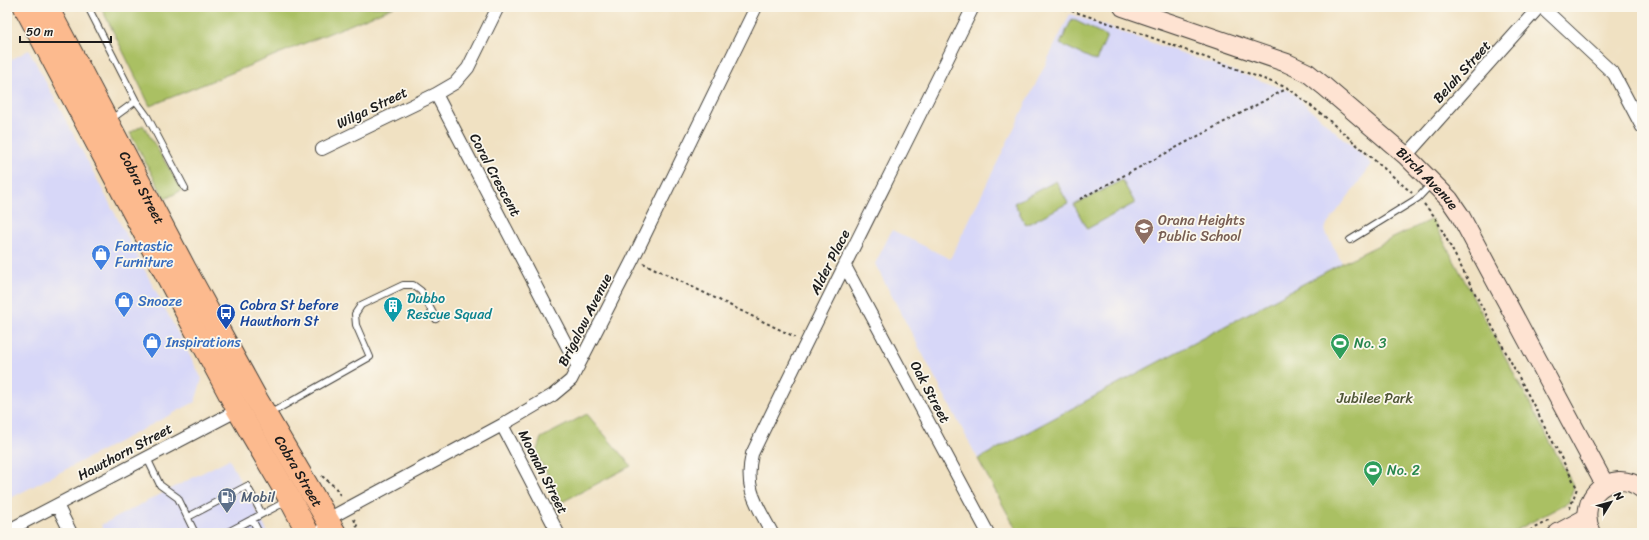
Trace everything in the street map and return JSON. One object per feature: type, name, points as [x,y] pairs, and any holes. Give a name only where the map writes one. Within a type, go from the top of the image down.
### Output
[{"type":"highway","name":"Cobra Street","points":[[25,7],[238,410],[308,533]]},
{"type":"highway","name":"Cobra Street","points":[[47,7],[185,269],[328,528]]},
{"type":"street","points":[[436,94],[455,83],[468,68],[498,7]]},
{"type":"street","name":"Brigalow Avenue","points":[[328,528],[553,395],[571,380],[633,259],[756,7]]},
{"type":"street","name":"Alder Place","points":[[772,533],[752,496],[748,468],[752,454],[805,342],[846,266],[973,7]]},
{"type":"street","name":"Birch Avenue","points":[[1123,7],[1287,63],[1308,73],[1406,156],[1434,182],[1449,198],[1460,215],[1605,485]]},
{"type":"street","points":[[1541,7],[1614,74],[1642,127]]},
{"type":"street","name":"Belah Street","points":[[1406,156],[1541,7]]},
{"type":"street","name":"Wilga Street","points":[[322,149],[436,94]]},
{"type":"street","name":"Coral Crescent","points":[[436,94],[578,367]]},
{"type":"street","name":"Oak Street","points":[[846,266],[988,533]]},
{"type":"street","name":"Hawthorn Street","points":[[7,531],[238,410],[261,408]]},
{"type":"street","name":"Moonah Street","points":[[502,425],[558,533]]},
{"type":"street","points":[[1558,533],[1589,525],[1587,508],[1597,491],[1605,485],[1614,482],[1623,482],[1642,488]]},
{"type":"street","points":[[57,505],[71,533]]},
{"type":"lane","points":[[88,7],[136,101],[147,116],[185,188]]},
{"type":"lane","points":[[107,122],[136,101]]},
{"type":"lane","points":[[1350,240],[1418,198],[1434,182]]},
{"type":"lane","points":[[261,408],[370,357],[356,325],[354,314],[361,305],[403,285],[413,285],[421,291],[436,318]]},
{"type":"lane","points":[[147,458],[160,485],[178,498],[195,533]]},
{"type":"lane","points":[[188,517],[247,486],[262,514]]},
{"type":"lane","points":[[226,533],[290,499]]},
{"type":"lane","points":[[252,519],[259,533]]},
{"type":"path","points":[[1080,199],[1288,88]]},
{"type":"path","points":[[633,259],[805,342]]},
{"type":"shaded area","name":"Orana Heights Public School","points":[[1070,14],[1290,91],[1372,164],[1324,229],[1342,263],[978,459],[875,264],[892,230],[950,259]]},
{"type":"shaded area","points":[[29,50],[202,379],[195,402],[7,500],[7,62]]},
{"type":"shaded area","points":[[229,459],[268,533],[105,533],[101,525]]},
{"type":"green space","points":[[101,7],[394,7],[150,106]]},
{"type":"green space","points":[[1072,19],[1107,36],[1096,61],[1060,44]]},
{"type":"green space","points":[[143,125],[182,190],[165,199],[130,133]]},
{"type":"green space","points":[[1122,180],[1135,203],[1087,229],[1074,205]]},
{"type":"green space","points":[[1056,181],[1068,203],[1026,225],[1014,203]]},
{"type":"green space","name":"Jubilee Park","points":[[1432,219],[1574,487],[1569,502],[1511,533],[1018,533],[978,459],[1342,263]]},
{"type":"green space","points":[[587,414],[631,466],[562,502],[536,453],[541,438]]},
{"type":"place","name":"Orana Heights Public School","points":[[1144,245]]},
{"type":"place","name":"Fantastic Furniture","points":[[101,271]]},
{"type":"place","name":"Snooze","points":[[124,318]]},
{"type":"place","name":"Dubbo Rescue Squad","points":[[393,323]]},
{"type":"place","name":"Cobra St before Hawthorn St","points":[[226,330]]},
{"type":"place","name":"Inspirations","points":[[152,359]]},
{"type":"place","name":"No. 3","points":[[1340,360]]},
{"type":"place","name":"No. 2","points":[[1373,487]]},
{"type":"place","name":"Mobil","points":[[227,514]]}]
